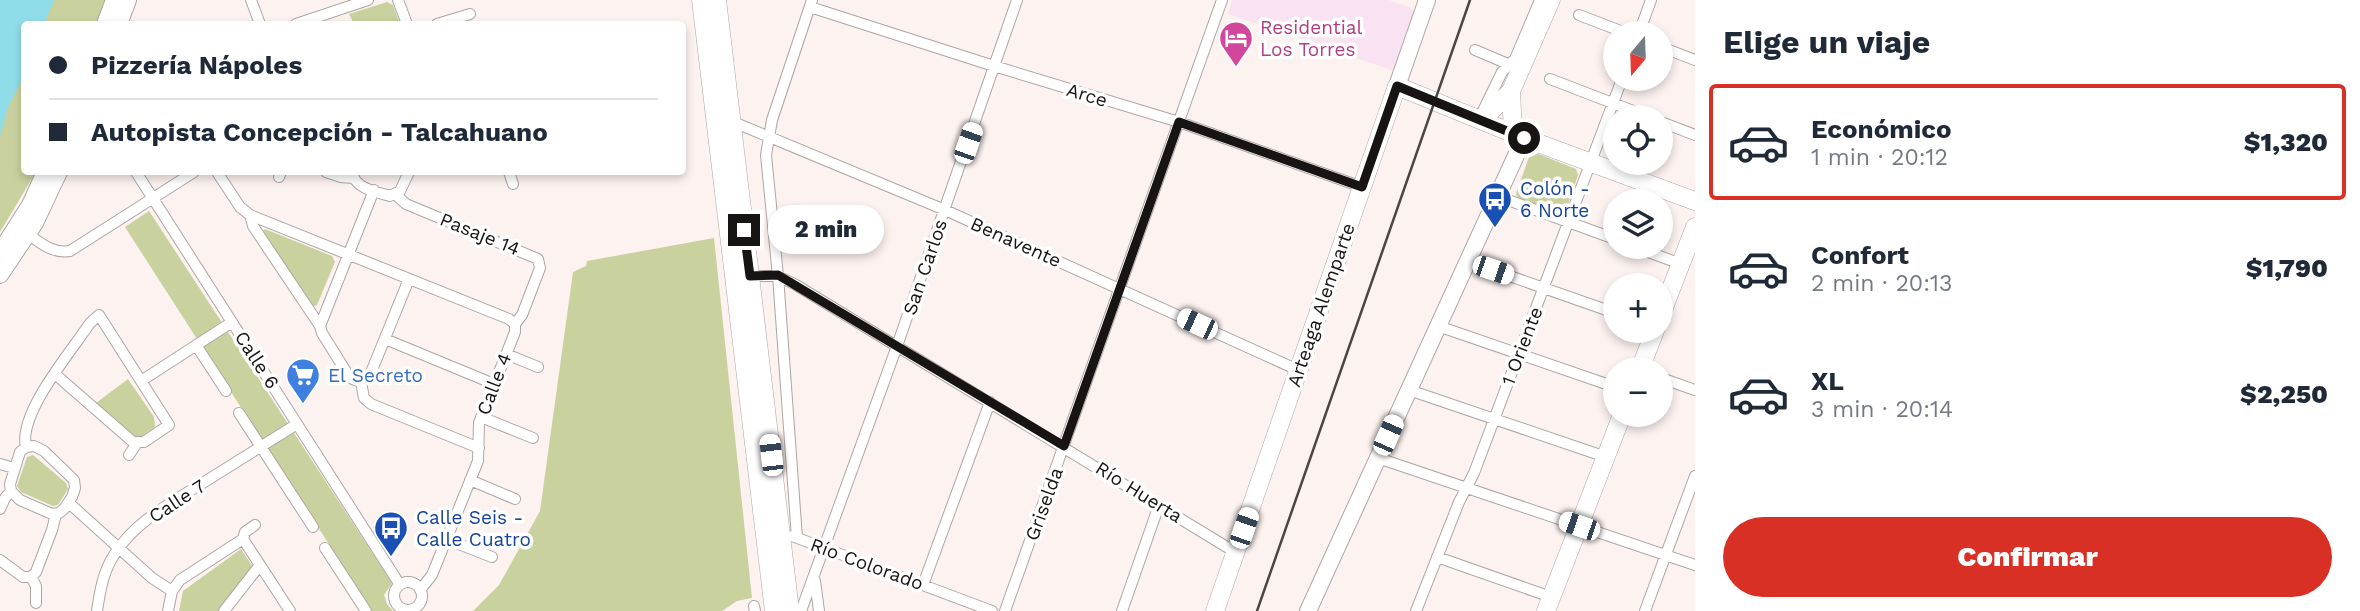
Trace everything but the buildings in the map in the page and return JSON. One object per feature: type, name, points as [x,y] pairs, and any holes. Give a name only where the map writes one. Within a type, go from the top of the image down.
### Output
[{"type":"main road","points":[[702,0],[774,611]]},
{"type":"main road","points":[[717,0],[750,276],[789,535],[790,611]]},
{"type":"main road","points":[[1480,119],[1511,91],[1551,0]]},
{"type":"main road","points":[[1397,86],[1518,136],[1695,201]]},
{"type":"main road","name":"Arteaga Alemparte","points":[[1215,611],[1397,86]]},
{"type":"main road","points":[[1511,91],[1518,136]]},
{"type":"main road","points":[[1673,284],[1695,227]]},
{"type":"main road","points":[[1548,604],[1617,427]]},
{"type":"street","points":[[106,21],[114,0]]},
{"type":"street","points":[[120,21],[128,0]]},
{"type":"street","points":[[251,0],[259,21]]},
{"type":"street","points":[[306,21],[334,5],[368,0]]},
{"type":"street","points":[[398,0],[406,21]]},
{"type":"street","name":"San Carlos","points":[[801,611],[897,346],[1017,0]]},
{"type":"street","name":"Griselda","points":[[1005,611],[1222,0]]},
{"type":"street","points":[[1480,119],[1502,72],[1515,59],[1540,0]]},
{"type":"street","points":[[1643,21],[1651,0]]},
{"type":"street","name":"Arteaga Alemparte","points":[[1397,86],[1423,1]]},
{"type":"street","points":[[789,535],[778,275],[766,167],[768,136],[811,4]]},
{"type":"street","name":"Arce","points":[[811,4],[994,66],[1179,122],[1362,187]]},
{"type":"street","points":[[447,21],[470,14]]},
{"type":"street","points":[[1580,15],[1603,24]]},
{"type":"street","points":[[313,19],[318,21]]},
{"type":"street","points":[[1475,50],[1508,64]]},
{"type":"street","points":[[1673,52],[1695,60]]},
{"type":"street","points":[[1550,79],[1617,105]]},
{"type":"street","name":"1 Oriente","points":[[1416,611],[1474,473],[1617,91]]},
{"type":"street","name":"Benavente","points":[[731,121],[945,209],[1298,370]]},
{"type":"street","points":[[1673,127],[1695,135]]},
{"type":"street","points":[[1308,611],[1497,195],[1518,136]]},
{"type":"street","points":[[0,275],[23,230],[45,175]]},
{"type":"street","points":[[0,252],[23,230],[47,200],[58,175]]},
{"type":"street","name":"Calle 6","points":[[138,175],[400,585]]},
{"type":"street","points":[[23,230],[52,250],[70,251],[189,175]]},
{"type":"street","points":[[219,175],[240,207],[250,215],[509,319],[515,324]]},
{"type":"street","points":[[335,175],[353,175],[357,183],[390,197],[401,191],[408,175]]},
{"type":"street","points":[[320,326],[374,190]]},
{"type":"street","name":"Pasaje 14","points":[[396,195],[406,204],[538,259],[540,268],[522,315],[515,324]]},
{"type":"street","points":[[1497,195],[1603,235]]},
{"type":"street","points":[[250,215],[253,226],[355,381],[361,382],[370,375],[409,279]]},
{"type":"street","points":[[1667,259],[1681,264]]},
{"type":"street","points":[[1467,261],[1603,309]]},
{"type":"street","points":[[750,276],[778,275]]},
{"type":"street","name":"Río Huerta","points":[[778,275],[1236,552]]},
{"type":"street","points":[[26,447],[24,432],[47,383],[90,323],[99,315],[169,425],[144,442],[130,440],[55,374]]},
{"type":"street","points":[[141,381],[232,322]]},
{"type":"street","name":"Calle 4","points":[[400,585],[393,597],[396,609],[416,608],[421,600],[420,590],[429,579],[478,461],[478,429],[481,417],[515,332],[515,324]]},
{"type":"street","points":[[1438,326],[1603,383]]},
{"type":"street","points":[[385,339],[494,384]]},
{"type":"street","points":[[196,345],[226,391]]},
{"type":"street","points":[[506,354],[538,367]]},
{"type":"street","points":[[361,382],[365,398],[371,404],[479,448]]},
{"type":"street","points":[[1673,382],[1695,390]]},
{"type":"street","points":[[1409,390],[1606,457]]},
{"type":"street","points":[[923,585],[990,402]]},
{"type":"street","points":[[239,413],[313,527]]},
{"type":"street","points":[[481,417],[533,438]]},
{"type":"street","name":"Calle 7","points":[[97,611],[103,576],[119,547],[142,523],[298,424]]},
{"type":"street","points":[[129,455],[137,443]]},
{"type":"street","points":[[0,509],[10,491],[20,452],[26,447],[41,448],[71,476],[75,488],[69,503],[56,513],[20,500],[10,491]]},
{"type":"street","points":[[1378,458],[1695,565]]},
{"type":"street","points":[[0,464],[14,468]]},
{"type":"street","points":[[1645,611],[1695,476]]},
{"type":"street","points":[[470,480],[515,499]]},
{"type":"street","points":[[69,503],[157,582],[172,591]]},
{"type":"street","points":[[1122,611],[1159,505]]},
{"type":"street","points":[[0,560],[23,577],[30,577],[36,572],[56,513]]},
{"type":"street","points":[[167,611],[172,591],[184,578],[243,539],[245,532],[255,525]]},
{"type":"street","name":"Río Colorado","points":[[789,535],[992,611]]},
{"type":"street","points":[[243,539],[290,611]]},
{"type":"street","points":[[446,539],[492,557]]},
{"type":"street","points":[[326,548],[366,611]]},
{"type":"street","points":[[1437,557],[1548,604]]},
{"type":"street","points":[[224,611],[260,565]]},
{"type":"street","points":[[30,577],[36,586],[36,603]]},
{"type":"street","points":[[814,578],[819,611]]},
{"type":"street","points":[[400,585],[411,583],[420,590]]},
{"type":"shaded area","points":[[1232,0],[1389,0],[1415,12],[1394,71],[1228,14]]},
{"type":"green space","points":[[0,0],[105,0],[97,21],[21,21],[21,175],[34,175],[0,232]]},
{"type":"green space","points":[[387,2],[393,5],[399,21],[352,21],[349,14]]},
{"type":"green space","points":[[1536,153],[1576,169],[1578,175],[1566,210],[1556,213],[1518,199],[1516,194],[1529,157]]},
{"type":"green space","points":[[149,211],[392,583],[384,595],[393,611],[372,611],[125,227]]},
{"type":"green space","points":[[265,229],[332,256],[335,262],[317,305],[311,307],[262,232]]},
{"type":"green space","points":[[714,238],[752,598],[737,601],[722,611],[473,611],[499,585],[540,511],[573,272],[586,266],[587,261]]},
{"type":"green space","points":[[128,379],[154,417],[155,427],[140,438],[132,436],[96,403]]},
{"type":"green space","points":[[33,455],[66,483],[68,489],[58,505],[53,506],[21,492],[17,486],[27,457]]},
{"type":"green space","points":[[241,549],[253,567],[219,611],[179,611],[183,591]]},
{"type":"water","points":[[0,0],[54,0],[45,21],[21,21],[21,82],[8,107],[0,136]]},
{"type":"railway","points":[[1257,611],[1470,0]]},
{"type":"place","name":"Residential Los Torres","points":[[1236,68]]},
{"type":"place","name":"Colón - 6 Norte","points":[[1495,229]]},
{"type":"place","name":"El Secreto","points":[[303,405]]},
{"type":"place","name":"Calle Seis - Calle Cuatro","points":[[391,558]]},
{"type":"route","points":[[744,230],[750,276],[778,275],[1064,446],[1179,122],[1362,187],[1397,86],[1524,138]]}]
